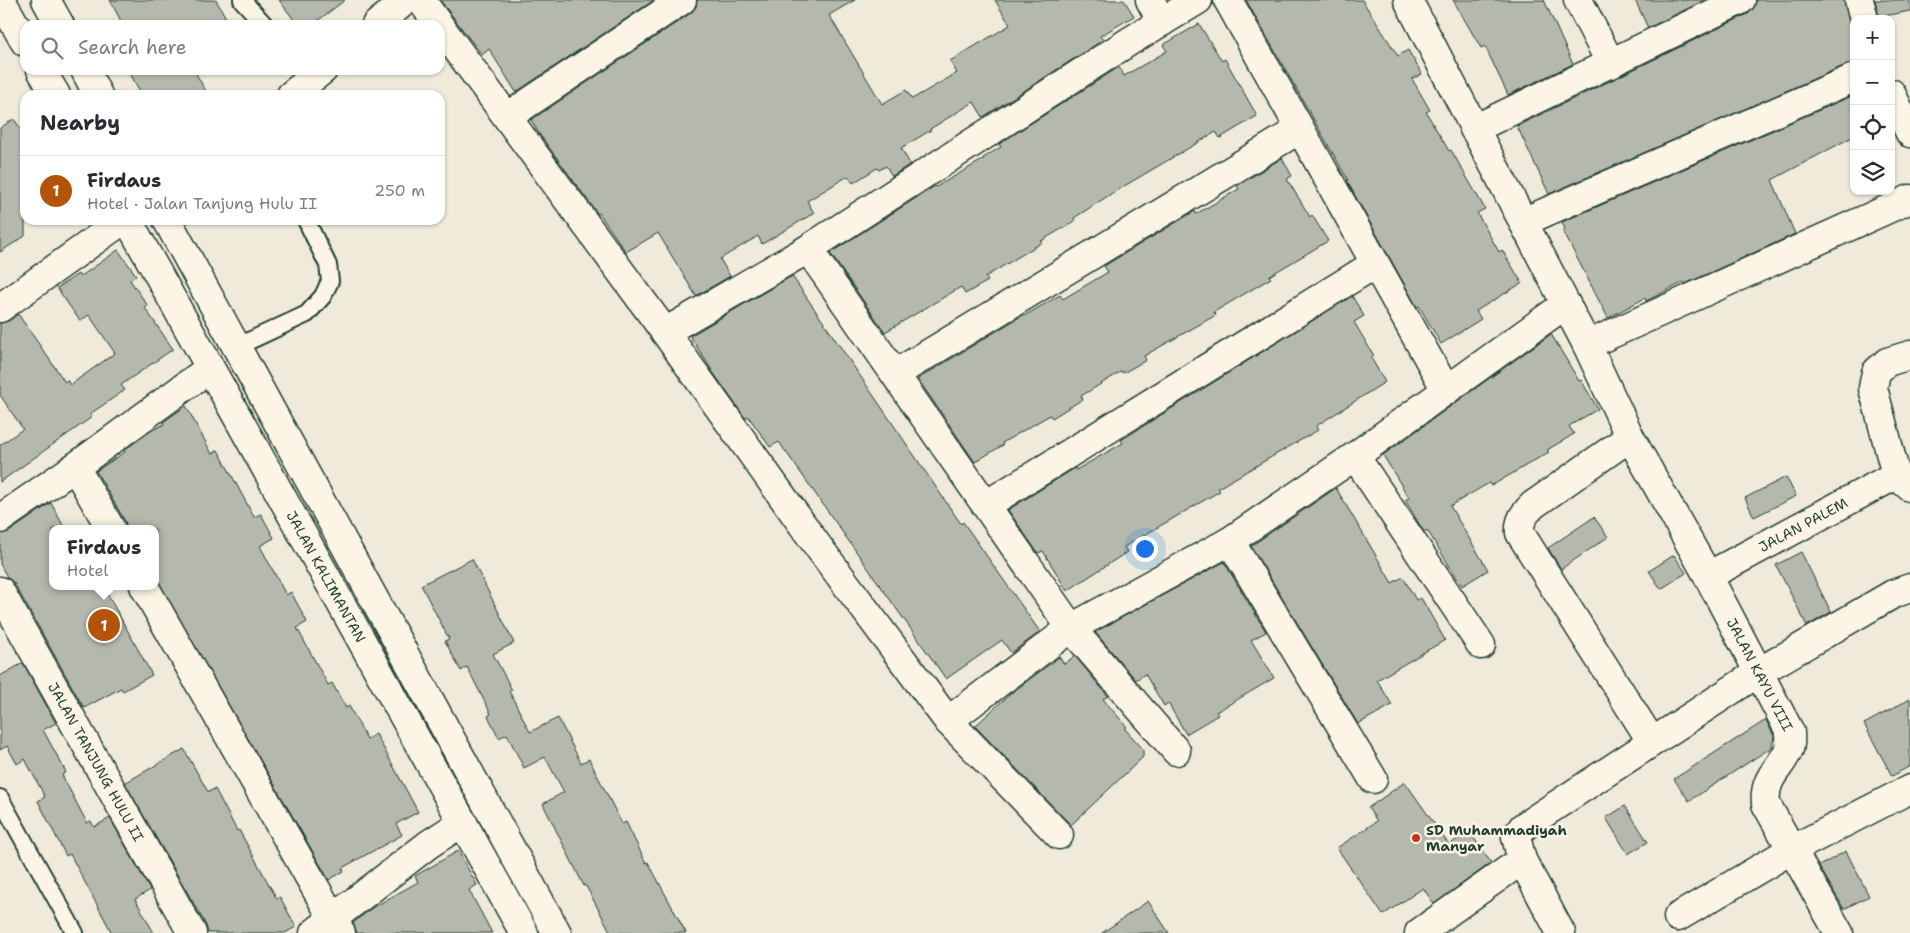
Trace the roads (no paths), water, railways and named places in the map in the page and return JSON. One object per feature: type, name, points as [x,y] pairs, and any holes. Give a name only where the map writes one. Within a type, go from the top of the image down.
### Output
[{"type":"street","points":[[1,0],[20,33]]},
{"type":"street","points":[[46,0],[57,20]]},
{"type":"street","points":[[382,20],[406,0]]},
{"type":"street","points":[[421,0],[436,20]]},
{"type":"street","points":[[507,117],[682,0]]},
{"type":"street","points":[[665,332],[808,249],[1156,11],[1198,0]]},
{"type":"street","points":[[1228,0],[1446,390]]},
{"type":"street","name":"JALAN KAYU VIII","points":[[1408,0],[1587,345],[1630,438],[1708,576],[1790,732],[1789,748],[1768,782],[1765,793],[1766,804],[1839,933]]},
{"type":"street","points":[[1578,0],[1611,64]]},
{"type":"street","points":[[1474,129],[1741,0]]},
{"type":"street","points":[[1859,0],[1863,15]]},
{"type":"street","points":[[445,33],[665,332],[817,545],[948,721],[1058,836]]},
{"type":"street","points":[[44,75],[53,90]]},
{"type":"street","points":[[87,75],[95,90]]},
{"type":"street","points":[[296,90],[312,75]]},
{"type":"street","points":[[1523,222],[1850,80]]},
{"type":"street","points":[[1895,102],[1910,133]]},
{"type":"street","points":[[895,374],[1300,128]]},
{"type":"street","points":[[1587,345],[1910,199]]},
{"type":"street","points":[[0,308],[116,225]]},
{"type":"street","name":"JALAN KALIMANTAN","points":[[131,225],[524,933]]},
{"type":"street","points":[[170,225],[557,933]]},
{"type":"street","points":[[808,249],[1071,628],[1176,752]]},
{"type":"street","points":[[986,506],[1375,264]]},
{"type":"street","points":[[948,721],[1071,628],[1230,541],[1355,456],[1566,304]]},
{"type":"street","name":"JALAN PALEM","points":[[1708,576],[1870,490],[1903,481],[1873,388],[1876,372],[1887,362],[1910,355]]},
{"type":"street","points":[[0,518],[76,467],[210,368]]},
{"type":"street","points":[[1630,438],[1533,505],[1522,516],[1520,533],[1652,742]]},
{"type":"street","points":[[1355,456],[1481,645]]},
{"type":"street","points":[[76,467],[109,525]]},
{"type":"street","points":[[1230,541],[1374,779]]},
{"type":"street","points":[[1561,933],[1522,860],[1516,838],[1523,827],[1759,672],[1893,594],[1910,588]]},
{"type":"street","points":[[146,590],[330,928],[429,844],[463,822]]},
{"type":"street","name":"JALAN TANJUNG HULU II","points":[[0,591],[192,933]]},
{"type":"street","points":[[361,640],[388,625]]},
{"type":"street","points":[[1678,917],[1791,850],[1910,789]]},
{"type":"street","points":[[1419,933],[1522,860]]},
{"type":"lane","points":[[242,0],[260,20]]},
{"type":"lane","points":[[236,347],[307,314],[323,296],[330,281],[328,265],[308,225]]},
{"type":"lane","points":[[0,798],[75,933]]},
{"type":"place","name":"Firdaus","points":[[104,625]]},
{"type":"place","name":"SD Muhammadiyah Manyar","points":[[1416,838]]}]
